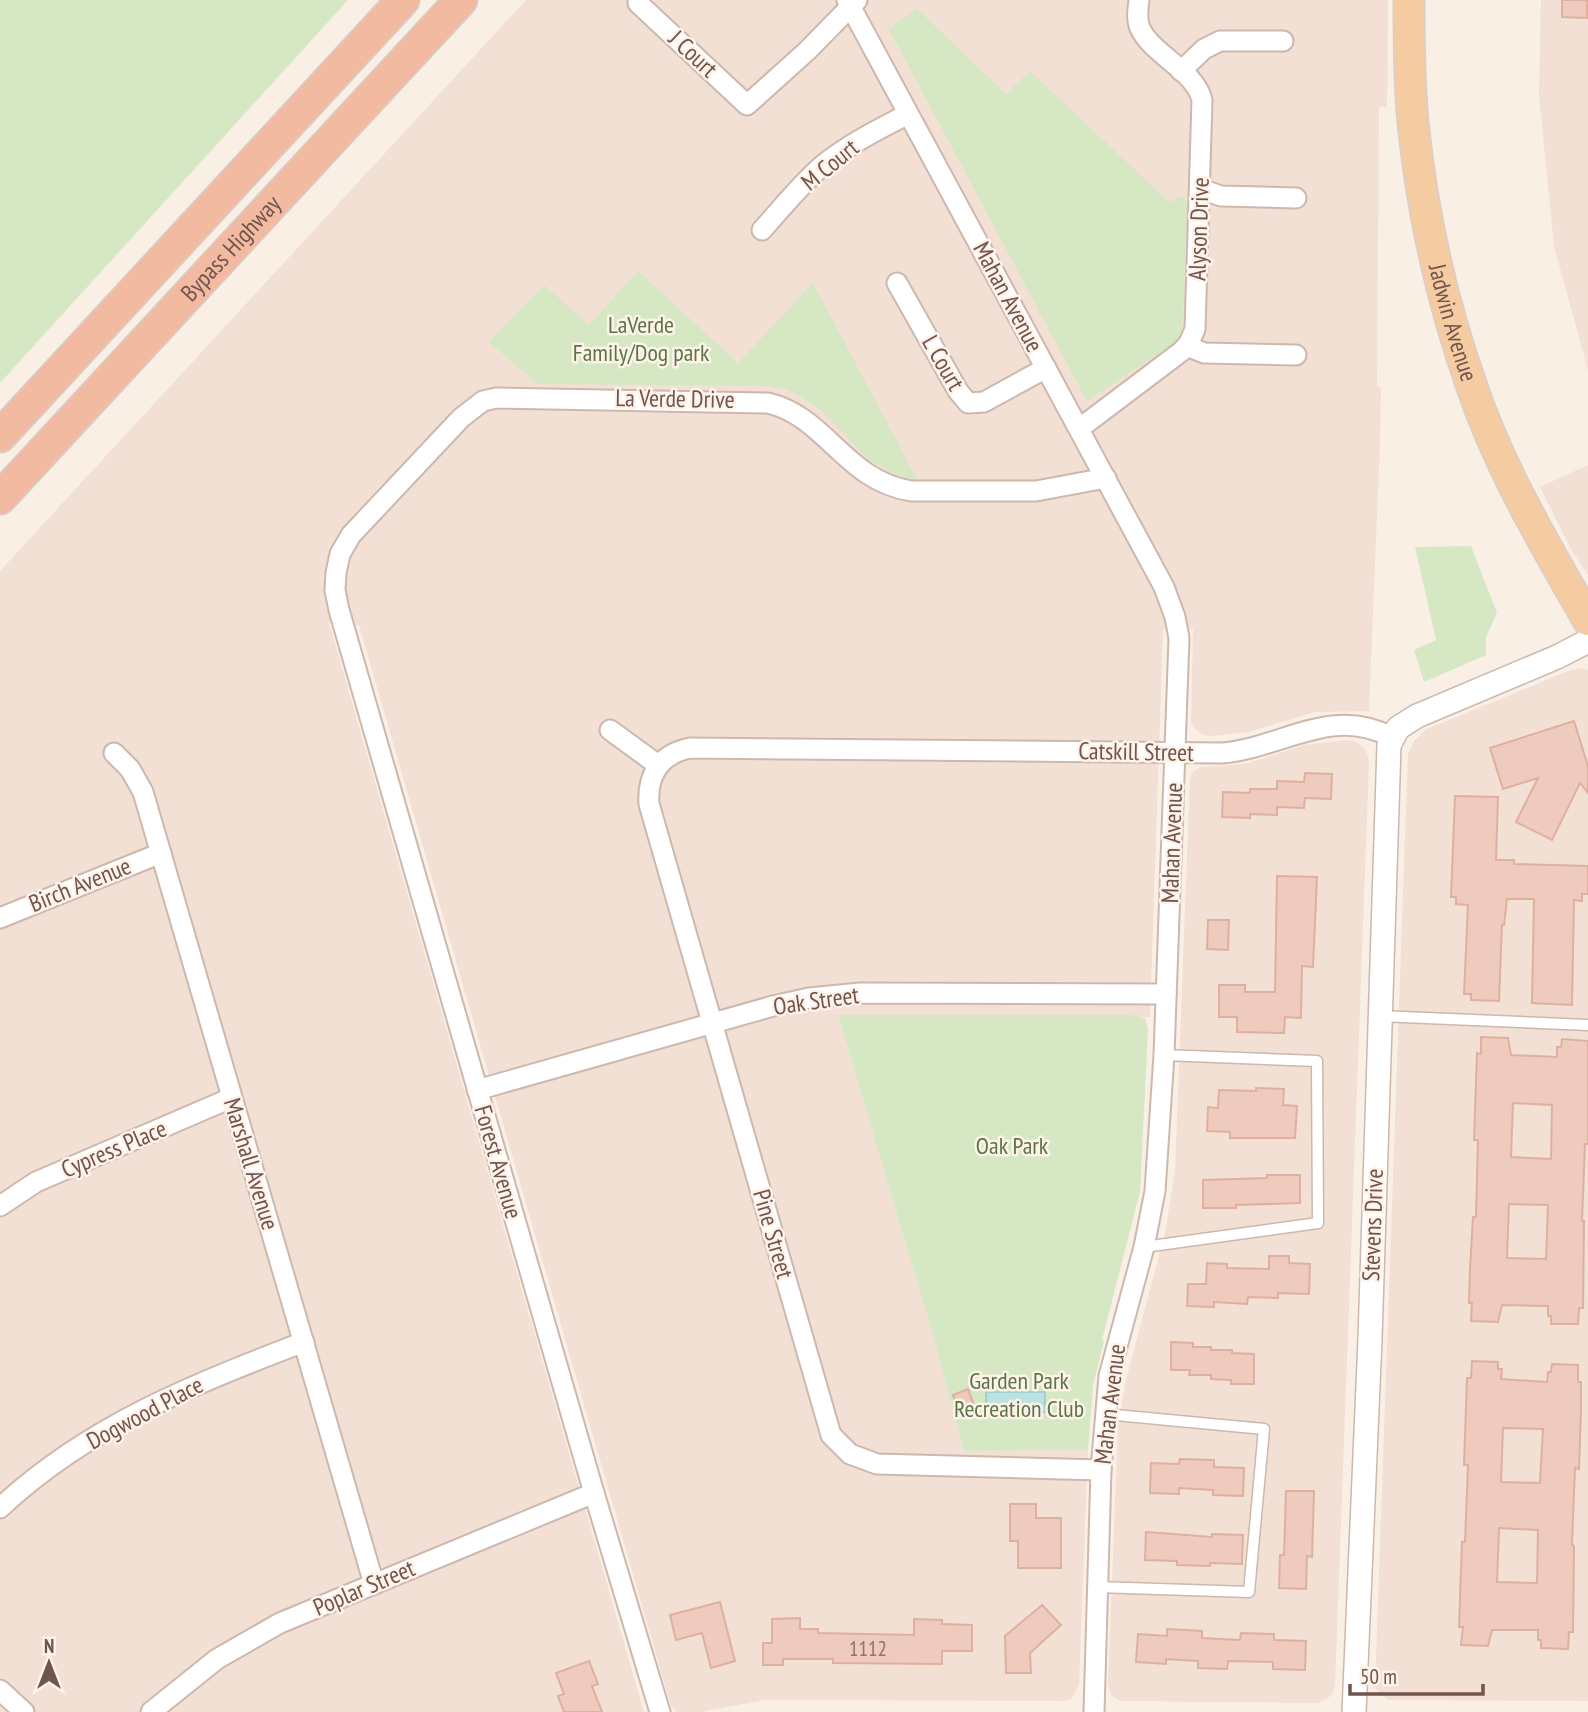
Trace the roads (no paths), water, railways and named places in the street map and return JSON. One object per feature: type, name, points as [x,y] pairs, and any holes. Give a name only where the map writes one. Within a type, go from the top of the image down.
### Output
[{"type":"highway","name":"Bypass Highway","points":[[0,436],[403,0]]},
{"type":"highway","name":"Bypass Highway","points":[[0,498],[461,0]]},
{"type":"main road","name":"Jadwin Avenue","points":[[1409,0],[1416,153],[1428,226],[1448,307],[1472,388],[1508,473],[1549,554],[1588,620]]},
{"type":"street","name":"Alyson Drive","points":[[1139,0],[1138,19],[1142,32],[1199,90],[1202,100],[1196,316],[1195,329],[1186,346]]},
{"type":"street","name":"J Court","points":[[638,3],[747,105],[807,51],[852,2]]},
{"type":"street","name":"Mahan Avenue","points":[[852,2],[908,114],[1164,587],[1175,617],[1180,651],[1164,1055],[1155,1191],[1144,1247],[1109,1376],[1104,1414],[1094,1712]]},
{"type":"street","points":[[1181,71],[1204,49],[1220,41],[1283,41]]},
{"type":"street","name":"M Court","points":[[762,230],[830,159],[908,114]]},
{"type":"street","points":[[1201,189],[1221,196],[1296,198]]},
{"type":"street","name":"L Court","points":[[897,284],[961,397],[968,402],[984,402],[1046,368]]},
{"type":"street","points":[[1080,428],[1186,346],[1204,353],[1296,355]]},
{"type":"street","name":"La Verde Drive","points":[[339,610],[335,590],[336,572],[340,554],[351,535],[461,418],[482,401],[496,398],[768,402],[784,407],[802,418],[854,466],[873,478],[892,487],[911,491],[1036,491],[1106,478]]},
{"type":"street","name":"Forest Avenue","points":[[339,610],[594,1493],[660,1712]]},
{"type":"street","points":[[1391,737],[1398,728],[1417,716],[1588,641]]},
{"type":"street","name":"Catskill Street","points":[[658,765],[673,753],[690,748],[1236,751],[1325,726],[1362,726],[1391,737]]},
{"type":"street","points":[[610,730],[658,765]]},
{"type":"street","name":"Stevens Drive","points":[[1354,1712],[1391,737]]},
{"type":"street","name":"Marshall Avenue","points":[[114,753],[130,769],[143,792],[374,1584]]},
{"type":"street","name":"Pine Street","points":[[658,765],[650,780],[649,804],[831,1436],[840,1446],[864,1461],[877,1464],[1101,1469]]},
{"type":"street","name":"Birch Avenue","points":[[0,918],[160,853]]},
{"type":"street","name":"Oak Street","points":[[477,1090],[773,1006],[835,995],[1166,994]]},
{"type":"street","name":"Cypress Place","points":[[0,1206],[36,1182],[231,1098]]},
{"type":"street","name":"Dogwood Place","points":[[0,1508],[38,1476],[92,1439],[157,1402],[230,1369],[304,1342]]},
{"type":"street","name":"Poplar Street","points":[[151,1712],[216,1659],[280,1623],[594,1493]]},
{"type":"street","points":[[0,1690],[24,1712]]},
{"type":"lane","points":[[1379,1016],[1588,1025]]},
{"type":"lane","points":[[1144,1247],[1318,1223],[1318,1060],[1164,1055]]},
{"type":"lane","points":[[1097,1587],[1249,1592],[1264,1429],[1104,1414]]},
{"type":"water","points":[[986,1392],[1045,1392],[1045,1412],[986,1412]]},
{"type":"park label","name":"LaVerde Family/Dog park","points":[[641,339]]},
{"type":"park label","name":"Oak Park","points":[[1012,1146]]},
{"type":"park label","name":"Garden Park Recreation Club","points":[[1019,1395]]}]
